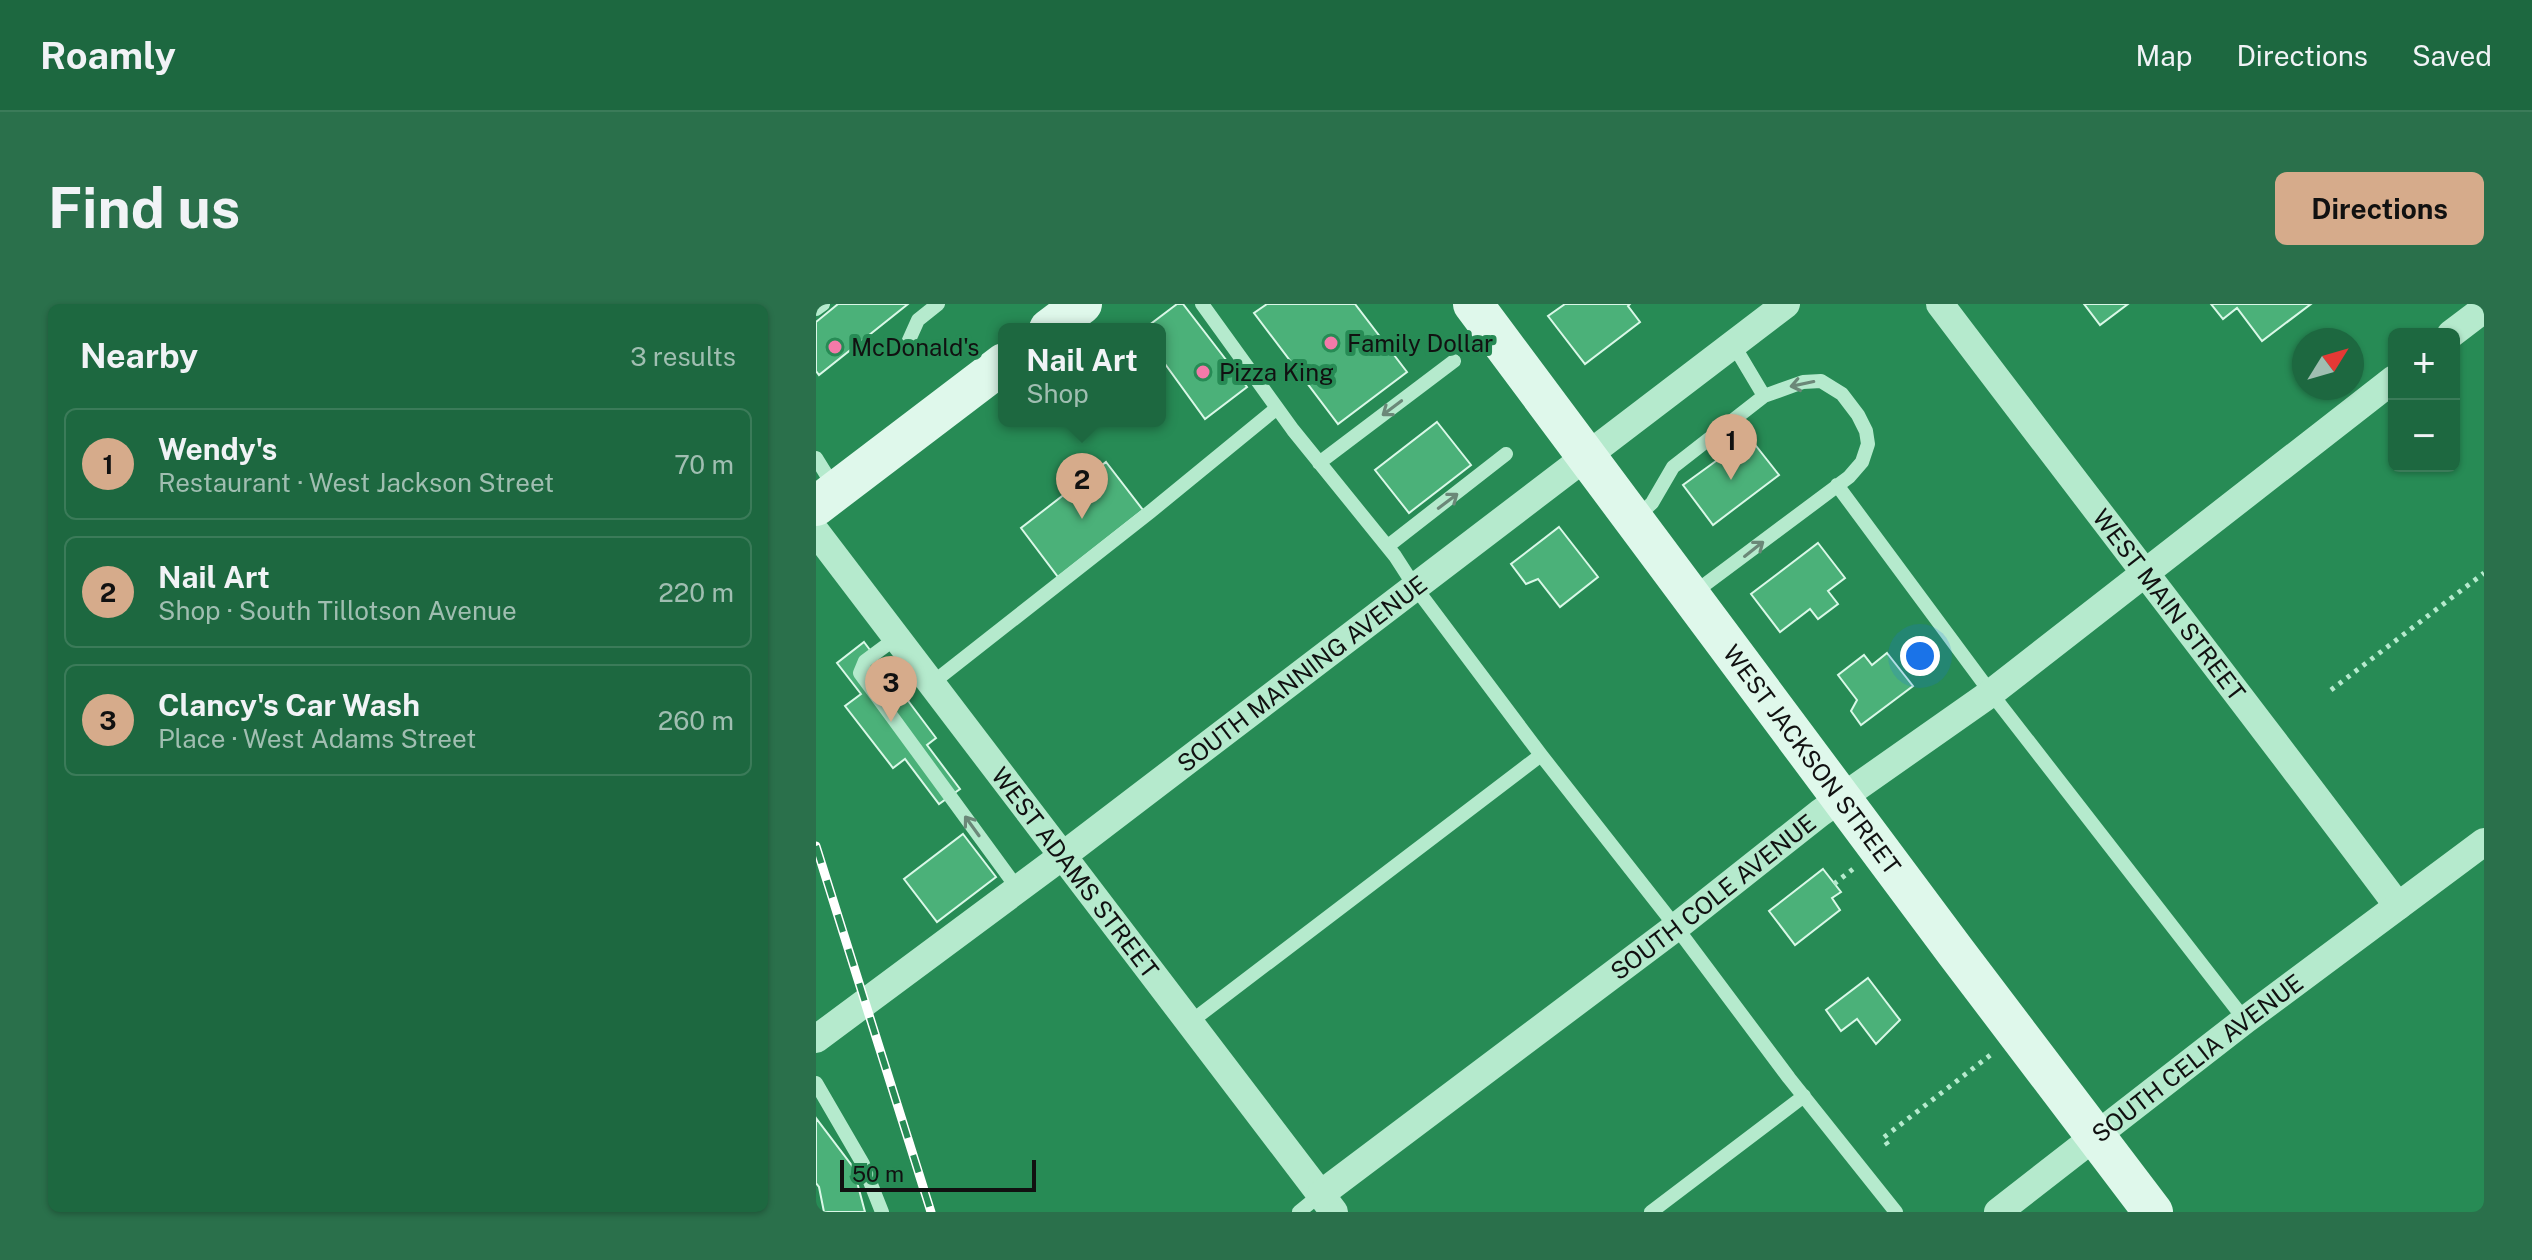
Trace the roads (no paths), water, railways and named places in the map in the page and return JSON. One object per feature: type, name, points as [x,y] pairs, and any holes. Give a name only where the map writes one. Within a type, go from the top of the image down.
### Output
[{"type":"main road","name":"WEST JACKSON STREET","points":[[1473,304],[2153,1212]]},
{"type":"main road","points":[[823,485],[998,367]]},
{"type":"street","name":"SOUTH MANNING AVENUE","points":[[816,1039],[1061,857],[1786,304]]},
{"type":"street","name":"WEST MAIN STREET","points":[[1940,304],[2217,664],[2398,906]]},
{"type":"street","points":[[2459,328],[2484,309]]},
{"type":"street","name":"SOUTH COLE AVENUE","points":[[1318,1206],[1841,798],[1991,693],[2388,384]]},
{"type":"street","name":"WEST ADAMS STREET","points":[[816,532],[1189,1023],[1318,1206]]},
{"type":"street","name":"SOUTH CELIA AVENUE","points":[[1998,1212],[2245,1020],[2484,842]]},
{"type":"lane","points":[[816,309],[823,304]]},
{"type":"lane","points":[[905,349],[918,320],[938,304]]},
{"type":"lane","points":[[1202,304],[1319,463],[1388,546],[1415,587],[1541,755],[1896,1212]]},
{"type":"lane","points":[[1733,344],[1764,396]]},
{"type":"lane","points":[[1319,463],[1454,361]]},
{"type":"lane","points":[[1634,519],[1652,503],[1673,467],[1764,396],[1803,382],[1821,381],[1842,394],[1858,415],[1868,444],[1862,462],[1849,477],[1691,595]]},
{"type":"lane","points":[[931,684],[1277,408]]},
{"type":"lane","points":[[1388,546],[1506,454]]},
{"type":"lane","points":[[1837,485],[1991,693],[2245,1020]]},
{"type":"lane","points":[[896,638],[865,661],[860,673],[1018,889]]},
{"type":"lane","points":[[1189,1023],[1541,755]]},
{"type":"lane","points":[[816,1083],[863,1164],[882,1212]]},
{"type":"lane","points":[[1651,1212],[1804,1096]]},
{"type":"railway","points":[[816,846],[931,1212]]},
{"type":"place","name":"Family Dollar","points":[[1331,343]]},
{"type":"place","name":"McDonald's","points":[[835,347]]},
{"type":"place","name":"Pizza King","points":[[1203,372]]},
{"type":"place","name":"Wendy's","points":[[1731,480]]},
{"type":"place","name":"Nail Art","points":[[1082,519]]},
{"type":"place","name":"Clancy's Car Wash","points":[[891,722]]}]
